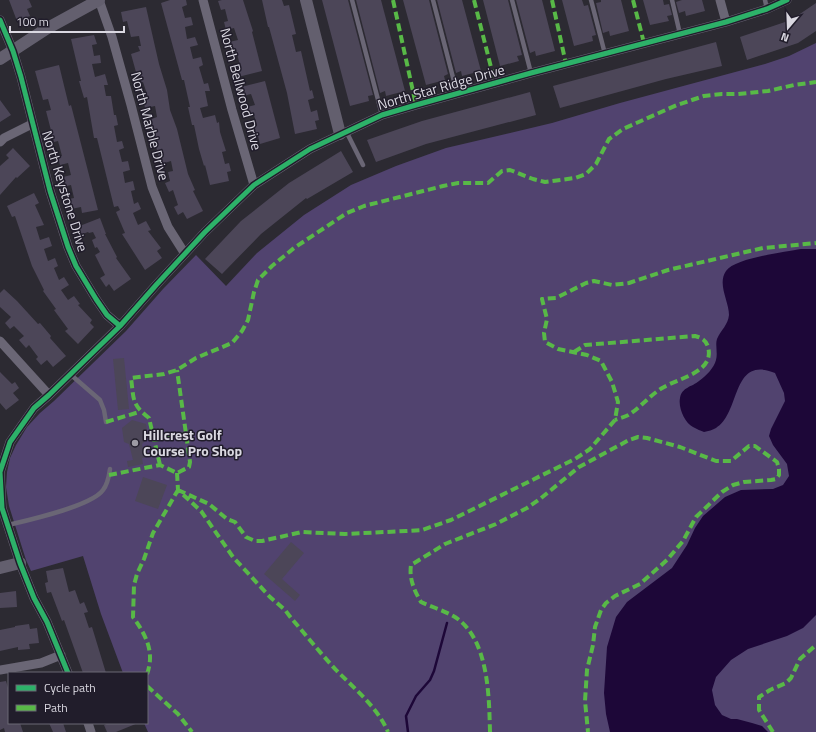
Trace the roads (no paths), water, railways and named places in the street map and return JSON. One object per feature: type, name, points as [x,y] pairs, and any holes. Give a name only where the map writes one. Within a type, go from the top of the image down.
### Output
[{"type":"street","points":[[0,59],[46,29],[99,0]]},
{"type":"street","name":"North Marble Drive","points":[[99,0],[112,37],[152,187],[168,227],[185,254]]},
{"type":"street","name":"North Bellwood Drive","points":[[203,0],[232,110],[254,185]]},
{"type":"street","points":[[306,0],[343,133]]},
{"type":"street","points":[[720,0],[726,22]]},
{"type":"street","name":"North Star Ridge Drive","points":[[0,472],[10,442],[34,408],[120,326],[205,232],[254,185],[310,149],[382,115],[457,93],[726,22],[766,5],[786,0]]},
{"type":"street","name":"North Keystone Drive","points":[[0,20],[13,51],[59,221],[76,266],[107,315],[120,326]]},
{"type":"street","points":[[0,142],[4,138],[32,124]]},
{"type":"street","points":[[0,341],[49,395]]},
{"type":"street","points":[[0,472],[2,508],[20,563],[68,672]]},
{"type":"street","points":[[0,568],[20,563]]},
{"type":"street","points":[[0,670],[41,663],[61,655]]},
{"type":"lane","points":[[352,0],[382,115]]},
{"type":"lane","points":[[433,0],[457,93]]},
{"type":"lane","points":[[512,0],[531,73]]},
{"type":"lane","points":[[591,0],[605,54]]},
{"type":"lane","points":[[672,0],[680,34]]},
{"type":"lane","points":[[343,133],[363,165]]},
{"type":"lane","points":[[70,374],[100,400],[104,410],[106,422]]},
{"type":"lane","points":[[8,525],[51,513],[95,497],[105,486],[110,469]]},
{"type":"waterway","points":[[408,732],[406,716],[416,696],[430,680],[434,671],[447,623]]},
{"type":"place","name":"Hillcrest Golf Course Pro Shop","points":[[135,443]]}]
